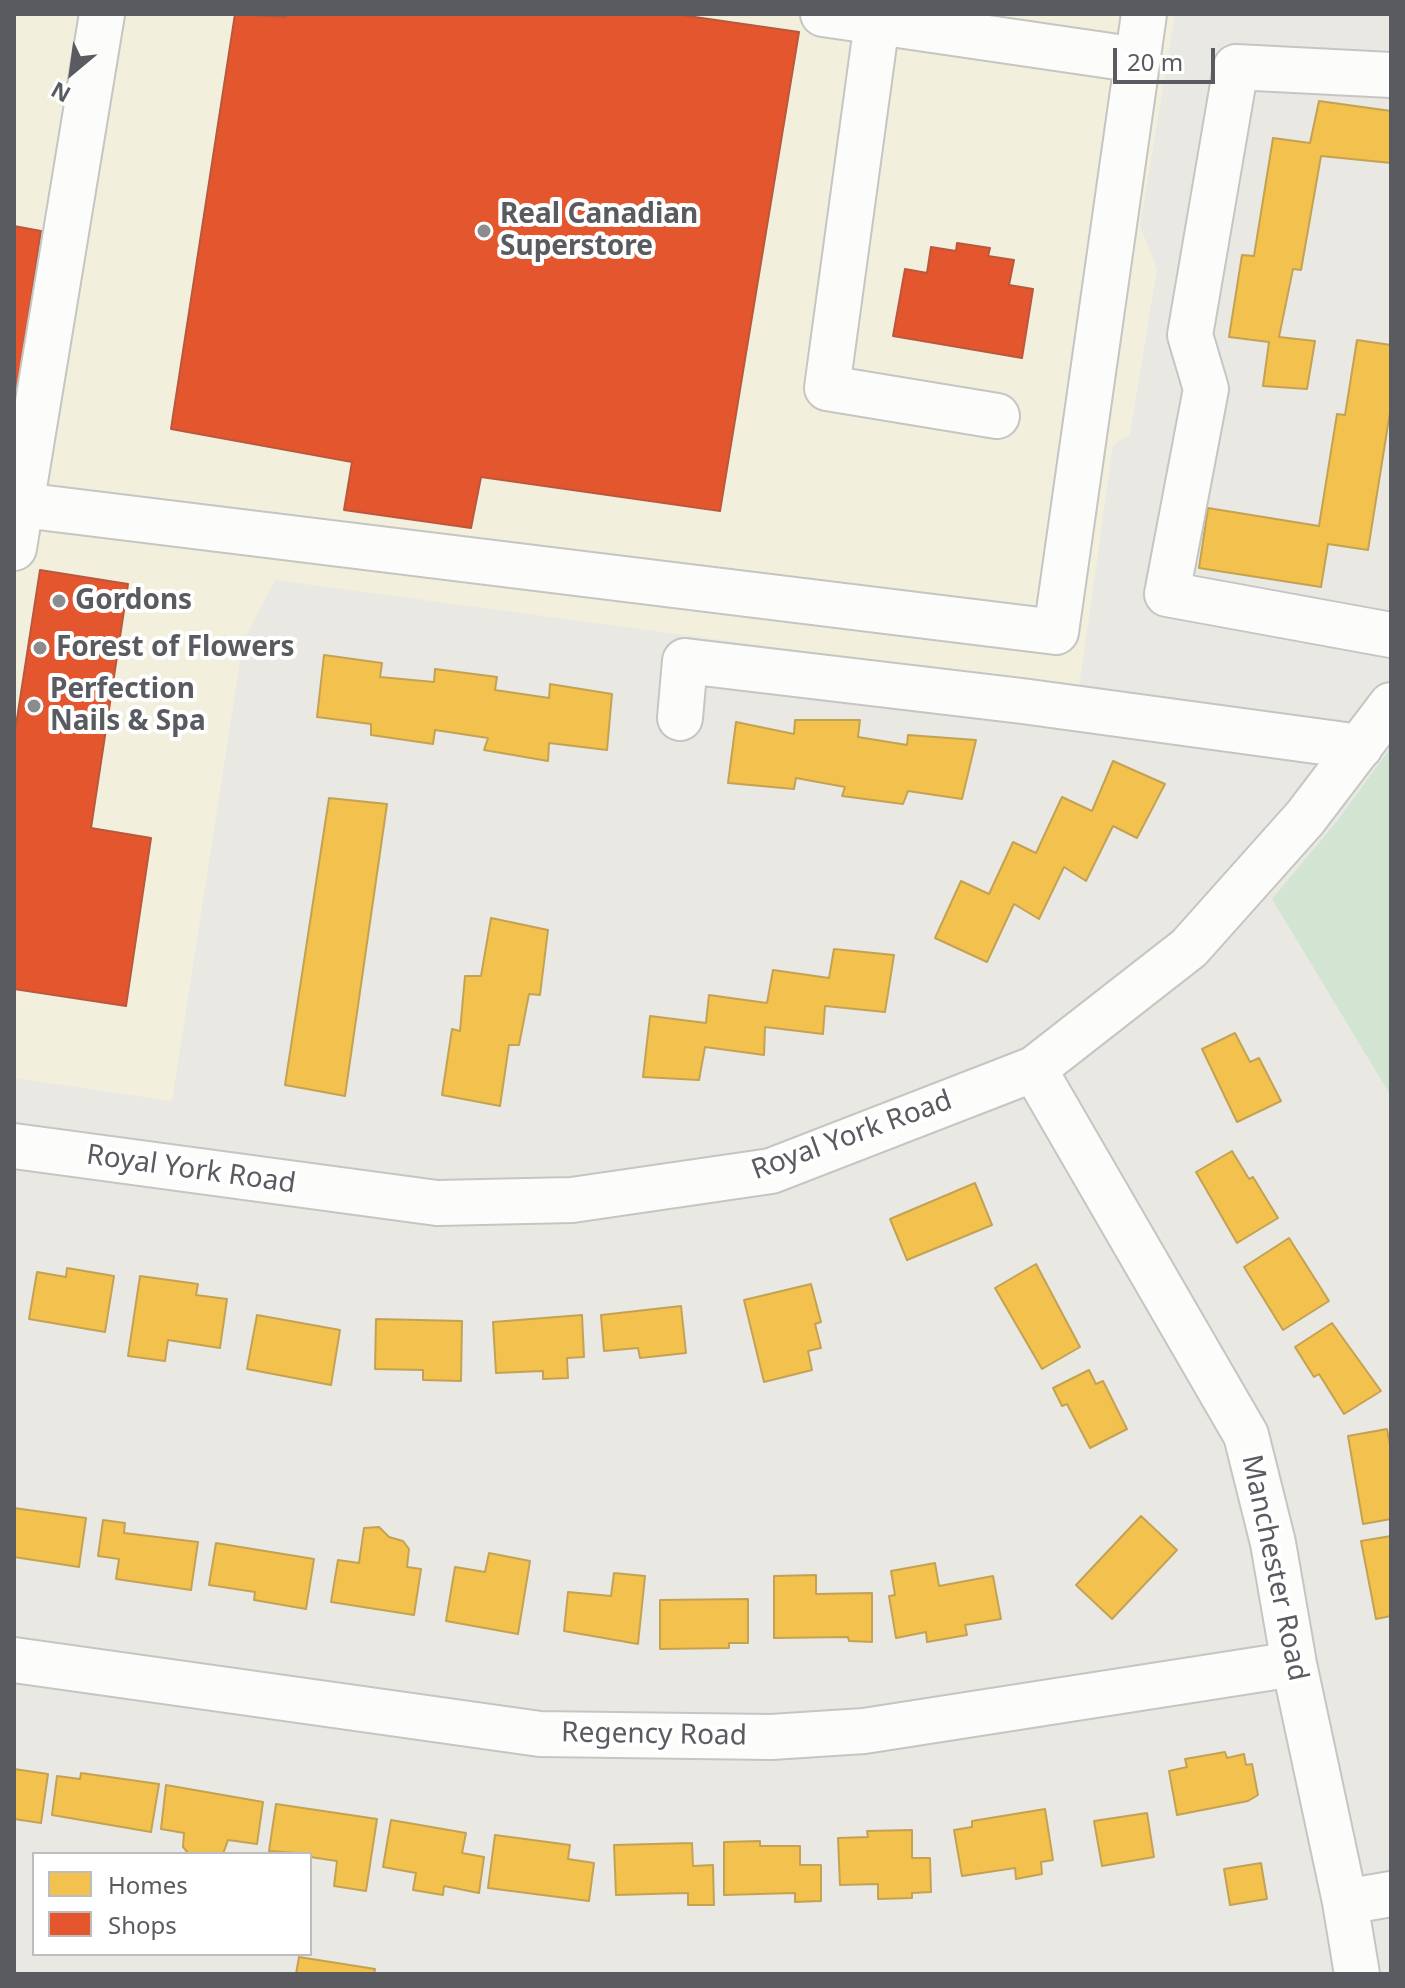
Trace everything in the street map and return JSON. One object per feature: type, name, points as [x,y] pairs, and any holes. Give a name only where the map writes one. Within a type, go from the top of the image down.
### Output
[{"type":"street","points":[[14,548],[18,505],[102,14]]},
{"type":"street","points":[[823,14],[1138,60]]},
{"type":"street","points":[[18,505],[1056,632],[1144,14]]},
{"type":"street","points":[[877,22],[827,388],[997,416]]},
{"type":"street","points":[[1391,75],[1236,67],[1190,335],[1206,389],[1167,594],[1391,635]]},
{"type":"street","points":[[680,718],[685,661],[1006,699],[1360,747]]},
{"type":"street","name":"Royal York Road","points":[[14,1146],[437,1203],[572,1200],[771,1171],[1034,1069],[1189,948],[1305,818],[1391,705]]},
{"type":"street","name":"Manchester Road","points":[[1034,1069],[1246,1435],[1273,1543],[1294,1664],[1345,1902],[1357,1974]]},
{"type":"street","name":"Regency Road","points":[[14,1660],[540,1734],[771,1737],[864,1731],[1294,1664]]},
{"type":"street","points":[[1345,1902],[1391,1894]]},
{"type":"shaded area","points":[[14,14],[1175,14],[1140,226],[1157,269],[1130,434],[1113,445],[1079,688],[275,580],[243,642],[172,1101],[14,1078]]},
{"type":"green space","points":[[1391,747],[1391,1096],[1272,899],[1338,820]]},
{"type":"building: Homes","points":[[1319,101],[1391,111],[1391,163],[1321,156],[1301,270],[1293,269],[1279,337],[1315,341],[1307,389],[1263,386],[1269,342],[1229,337],[1242,255],[1254,256],[1273,138],[1310,143]]},
{"type":"building: Homes","points":[[1357,340],[1391,345],[1391,406],[1368,550],[1328,544],[1321,587],[1199,568],[1208,508],[1319,526],[1337,414],[1345,415]]},
{"type":"building: Homes","points":[[324,655],[382,663],[380,677],[434,682],[435,669],[497,677],[495,690],[549,698],[550,684],[612,694],[607,750],[549,743],[548,761],[484,750],[488,738],[435,730],[433,744],[371,735],[371,724],[317,717]]},
{"type":"building: Homes","points":[[795,720],[860,720],[858,737],[907,745],[908,735],[976,740],[962,799],[908,791],[903,804],[842,796],[845,787],[796,778],[794,789],[728,783],[736,722],[794,734]]},
{"type":"building: Homes","points":[[1113,761],[1165,784],[1137,838],[1113,826],[1086,881],[1064,867],[1039,919],[1014,904],[987,962],[935,938],[961,881],[989,894],[1013,842],[1036,853],[1062,797],[1092,811]]},
{"type":"building: Homes","points":[[329,798],[387,804],[345,1096],[285,1085]]},
{"type":"building: Homes","points":[[491,918],[548,930],[540,995],[529,994],[519,1045],[509,1045],[500,1106],[442,1095],[452,1029],[460,1031],[465,976],[481,976]]},
{"type":"building: Homes","points":[[834,949],[894,955],[885,1012],[825,1006],[823,1034],[765,1027],[764,1055],[705,1047],[699,1080],[643,1077],[650,1016],[706,1023],[709,995],[767,1003],[773,970],[829,978]]},
{"type":"building: Homes","points":[[1235,1033],[1250,1062],[1259,1058],[1281,1101],[1237,1122],[1202,1049]]},
{"type":"building: Homes","points":[[1232,1151],[1249,1179],[1253,1177],[1278,1218],[1237,1243],[1196,1172]]},
{"type":"building: Homes","points":[[975,1183],[992,1225],[907,1260],[890,1219]]},
{"type":"building: Homes","points":[[1289,1238],[1329,1301],[1283,1330],[1244,1267]]},
{"type":"building: Homes","points":[[1036,1264],[1080,1347],[1042,1369],[995,1288]]},
{"type":"building: Homes","points":[[67,1268],[114,1276],[105,1332],[29,1319],[37,1272],[66,1277]]},
{"type":"building: Homes","points":[[140,1276],[198,1284],[196,1295],[227,1299],[220,1348],[168,1340],[165,1361],[128,1356]]},
{"type":"building: Homes","points":[[811,1284],[821,1322],[815,1324],[821,1348],[808,1351],[812,1370],[764,1382],[744,1300]]},
{"type":"building: Homes","points":[[681,1306],[686,1353],[640,1358],[638,1348],[604,1351],[601,1315]]},
{"type":"building: Homes","points":[[257,1315],[340,1330],[331,1385],[247,1369]]},
{"type":"building: Homes","points":[[582,1315],[584,1357],[567,1358],[568,1378],[543,1379],[543,1371],[496,1373],[493,1322]]},
{"type":"building: Homes","points":[[376,1319],[462,1321],[461,1381],[423,1380],[423,1370],[375,1369]]},
{"type":"building: Homes","points":[[1332,1323],[1381,1391],[1344,1414],[1319,1374],[1314,1377],[1295,1347]]},
{"type":"building: Homes","points":[[1089,1370],[1096,1384],[1103,1381],[1127,1429],[1090,1448],[1067,1404],[1062,1406],[1053,1388]]},
{"type":"building: Homes","points":[[1387,1429],[1391,1450],[1391,1519],[1363,1524],[1348,1436]]},
{"type":"building: Homes","points":[[14,1508],[86,1518],[79,1567],[14,1557]]},
{"type":"building: Homes","points":[[1141,1516],[1177,1550],[1112,1619],[1076,1585]]},
{"type":"building: Homes","points":[[103,1520],[125,1523],[124,1533],[198,1542],[191,1590],[116,1579],[119,1559],[98,1556]]},
{"type":"building: Homes","points":[[379,1527],[389,1537],[403,1541],[409,1549],[407,1567],[421,1569],[414,1615],[331,1602],[338,1560],[359,1563],[364,1528]]},
{"type":"building: Homes","points":[[1391,1536],[1391,1616],[1376,1619],[1361,1541]]},
{"type":"building: Homes","points":[[216,1543],[314,1559],[306,1609],[254,1600],[255,1592],[209,1585]]},
{"type":"building: Homes","points":[[489,1553],[530,1561],[518,1634],[446,1621],[455,1567],[485,1572]]},
{"type":"building: Homes","points":[[935,1563],[939,1586],[993,1576],[1001,1619],[965,1625],[967,1635],[927,1642],[926,1632],[896,1638],[889,1596],[895,1595],[891,1571]]},
{"type":"building: Homes","points":[[614,1573],[645,1576],[638,1644],[564,1631],[568,1592],[611,1596]]},
{"type":"building: Homes","points":[[816,1575],[816,1594],[872,1593],[872,1642],[849,1641],[848,1637],[774,1638],[774,1576]]},
{"type":"building: Homes","points":[[748,1599],[748,1643],[729,1643],[729,1648],[660,1649],[660,1600]]},
{"type":"building: Homes","points":[[1225,1752],[1227,1758],[1244,1754],[1246,1765],[1252,1764],[1258,1795],[1248,1801],[1177,1815],[1169,1771],[1187,1767],[1185,1759]]},
{"type":"building: Homes","points":[[14,1769],[48,1774],[41,1823],[14,1819]]},
{"type":"building: Homes","points":[[81,1773],[159,1784],[151,1832],[52,1815],[57,1776],[80,1779]]},
{"type":"building: Homes","points":[[166,1785],[263,1802],[257,1844],[228,1840],[224,1852],[187,1852],[183,1847],[184,1833],[161,1829]]},
{"type":"building: Homes","points":[[276,1804],[377,1819],[366,1891],[334,1886],[337,1861],[312,1857],[312,1852],[269,1851]]},
{"type":"building: Homes","points":[[1045,1809],[1053,1860],[1041,1862],[1042,1874],[1016,1879],[1015,1868],[962,1876],[954,1830],[972,1827],[972,1821]]},
{"type":"building: Homes","points":[[1147,1813],[1154,1857],[1102,1866],[1094,1821]]},
{"type":"building: Homes","points":[[391,1820],[466,1833],[462,1853],[484,1857],[479,1893],[444,1886],[443,1895],[413,1890],[416,1873],[383,1867]]},
{"type":"building: Homes","points":[[912,1830],[912,1858],[930,1858],[931,1892],[912,1893],[912,1898],[878,1899],[878,1884],[840,1885],[838,1838],[868,1837],[867,1831]]},
{"type":"building: Homes","points":[[495,1835],[570,1845],[568,1859],[594,1863],[589,1901],[488,1888]]},
{"type":"building: Homes","points":[[760,1841],[760,1846],[800,1846],[800,1865],[821,1865],[821,1901],[795,1902],[795,1893],[724,1895],[724,1842]]},
{"type":"building: Homes","points":[[692,1843],[693,1866],[713,1865],[714,1905],[688,1905],[688,1893],[616,1895],[614,1845]]},
{"type":"building: Homes","points":[[1261,1863],[1267,1899],[1230,1905],[1224,1869]]},
{"type":"building: Homes","points":[[299,1957],[375,1969],[374,1974],[296,1974]]},
{"type":"building: Shops","name":"Real Canadian Superstore","points":[[235,14],[286,17],[286,14],[674,14],[799,32],[720,511],[481,477],[471,528],[344,510],[352,462],[171,429]]},
{"type":"building: Shops","points":[[14,226],[41,231],[14,412]]},
{"type":"building: Shops","points":[[957,243],[990,248],[988,256],[1014,260],[1009,285],[1033,289],[1022,358],[893,336],[905,269],[927,273],[931,247],[956,251]]},
{"type":"building: Shops","points":[[40,570],[128,584],[91,828],[151,838],[126,1006],[14,989],[14,738]]},
{"type":"place","name":"Real Canadian Superstore","points":[[484,231]]},
{"type":"place","name":"Gordons","points":[[59,601]]},
{"type":"place","name":"Forest of Flowers","points":[[40,648]]},
{"type":"place","name":"Perfection Nails & Spa","points":[[34,706]]}]
